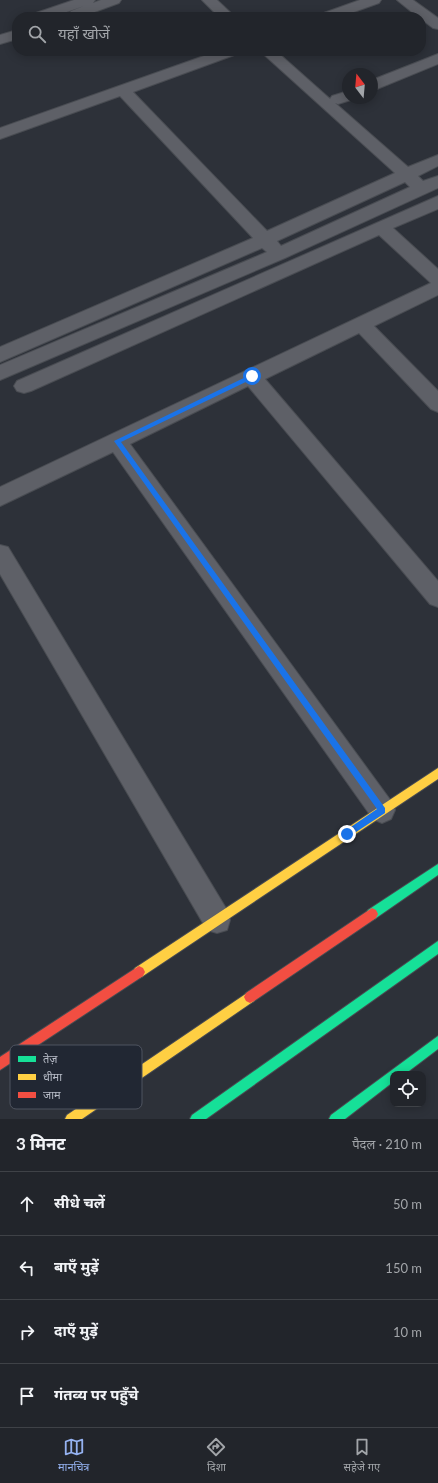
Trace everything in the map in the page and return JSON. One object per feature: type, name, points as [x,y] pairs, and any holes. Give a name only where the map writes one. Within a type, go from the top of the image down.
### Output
[{"type":"main road","points":[[29,1045],[438,773]]},
{"type":"main road","points":[[142,1071],[438,869]]},
{"type":"main road","points":[[196,1119],[438,948]]},
{"type":"main road","points":[[399,1071],[438,1042]]},
{"type":"main road","points":[[0,1064],[10,1057]]},
{"type":"main road","points":[[335,1119],[390,1078]]},
{"type":"main road","points":[[71,1119],[86,1109]]},
{"type":"street","points":[[53,12],[88,0]]},
{"type":"street","points":[[80,12],[114,0]]},
{"type":"street","points":[[209,0],[229,12]]},
{"type":"street","points":[[225,0],[232,12]]},
{"type":"street","points":[[332,0],[345,10]]},
{"type":"street","points":[[340,12],[374,0]]},
{"type":"street","points":[[404,0],[420,12]]},
{"type":"street","points":[[426,16],[438,25]]},
{"type":"street","points":[[0,30],[12,26]]},
{"type":"street","points":[[0,40],[12,36]]},
{"type":"street","points":[[0,134],[218,56]]},
{"type":"street","points":[[273,56],[411,172],[431,184]]},
{"type":"street","points":[[290,56],[342,96]]},
{"type":"street","points":[[378,84],[438,59]]},
{"type":"street","points":[[123,90],[264,240],[279,254]]},
{"type":"street","points":[[349,104],[411,172]]},
{"type":"street","points":[[0,355],[264,240],[438,160]]},
{"type":"street","points":[[0,373],[279,254],[431,184]]},
{"type":"street","points":[[24,386],[438,202]]},
{"type":"street","points":[[382,227],[438,278]]},
{"type":"street","points":[[0,497],[438,287]]},
{"type":"street","points":[[361,324],[438,404]]},
{"type":"street","points":[[252,376],[438,597]]},
{"type":"street","points":[[117,441],[382,810]]},
{"type":"street","points":[[0,554],[217,920]]},
{"type":"traffic: fast","points":[[372,914],[438,869]]},
{"type":"traffic: fast","points":[[196,1119],[438,947]]},
{"type":"traffic: fast","points":[[399,1071],[438,1042]]},
{"type":"traffic: fast","points":[[335,1119],[390,1077]]},
{"type":"traffic: slow","points":[[139,972],[438,773]]},
{"type":"traffic: slow","points":[[142,1071],[250,997]]},
{"type":"traffic: slow","points":[[71,1119],[86,1109]]},
{"type":"traffic: jam","points":[[250,997],[372,914]]},
{"type":"traffic: jam","points":[[29,1045],[139,972]]},
{"type":"traffic: jam","points":[[0,1064],[10,1057]]},
{"type":"route","points":[[252,376],[117,441],[382,810],[347,834]]}]
